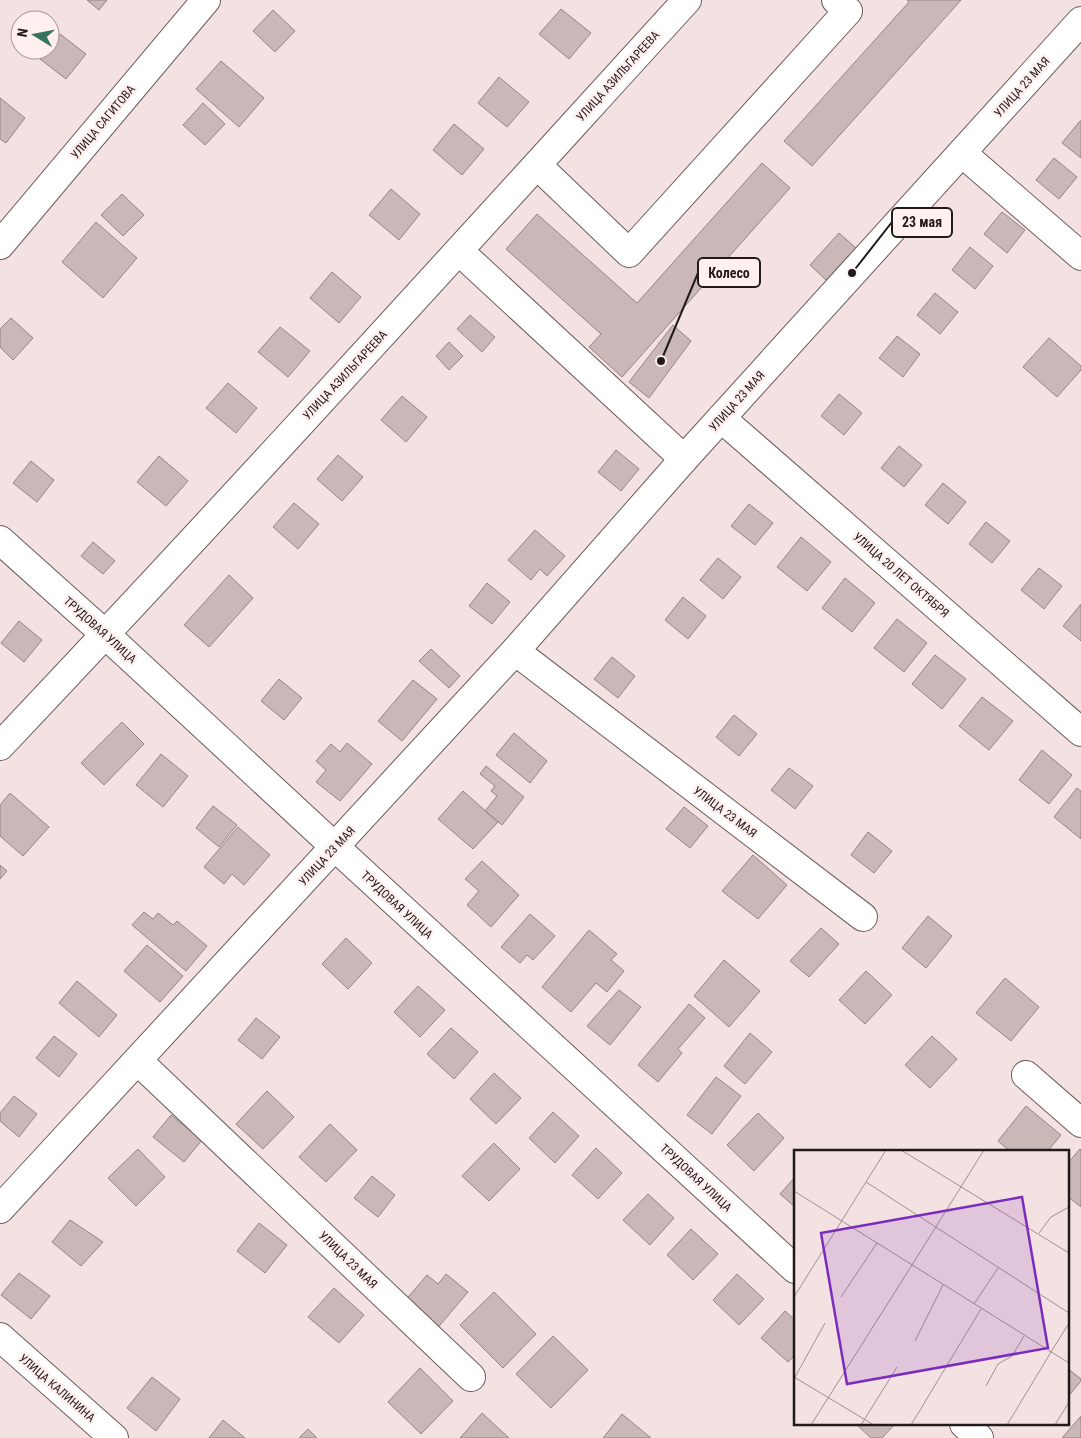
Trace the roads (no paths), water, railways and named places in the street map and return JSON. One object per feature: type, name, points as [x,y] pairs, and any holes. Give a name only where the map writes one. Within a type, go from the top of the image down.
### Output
[{"type":"street","name":"УЛИЦА САГИТОВА","points":[[0,245],[206,0]]},
{"type":"street","name":"УЛИЦА АЗИЛЬГАРЕЕВА","points":[[0,746],[106,635],[687,0]]},
{"type":"street","points":[[537,165],[629,253],[848,11],[836,0]]},
{"type":"street","name":"УЛИЦА 23 МАЯ","points":[[0,1209],[515,651],[684,459],[1081,21]]},
{"type":"street","points":[[962,153],[1081,256]]},
{"type":"street","points":[[458,251],[684,459]]},
{"type":"street","name":"УЛИЦА 20 ЛЕТ ОКТЯБРЯ","points":[[721,418],[1081,732]]},
{"type":"street","name":"ТРУДОВАЯ УЛИЦА","points":[[0,540],[106,635],[794,1268]]},
{"type":"street","name":"УЛИЦА 23 МАЯ","points":[[515,651],[863,917]]},
{"type":"street","name":"УЛИЦА 23 МАЯ","points":[[138,1061],[471,1377]]},
{"type":"street","points":[[1026,1075],[1081,1123]]},
{"type":"street","name":"УЛИЦА КАЛИНИНА","points":[[0,1337],[114,1438]]},
{"type":"street","points":[[966,1426],[979,1438]]},
{"type":"place","name":"23 мая","points":[[852,273]]},
{"type":"place","name":"Колесо","points":[[661,361]]}]
